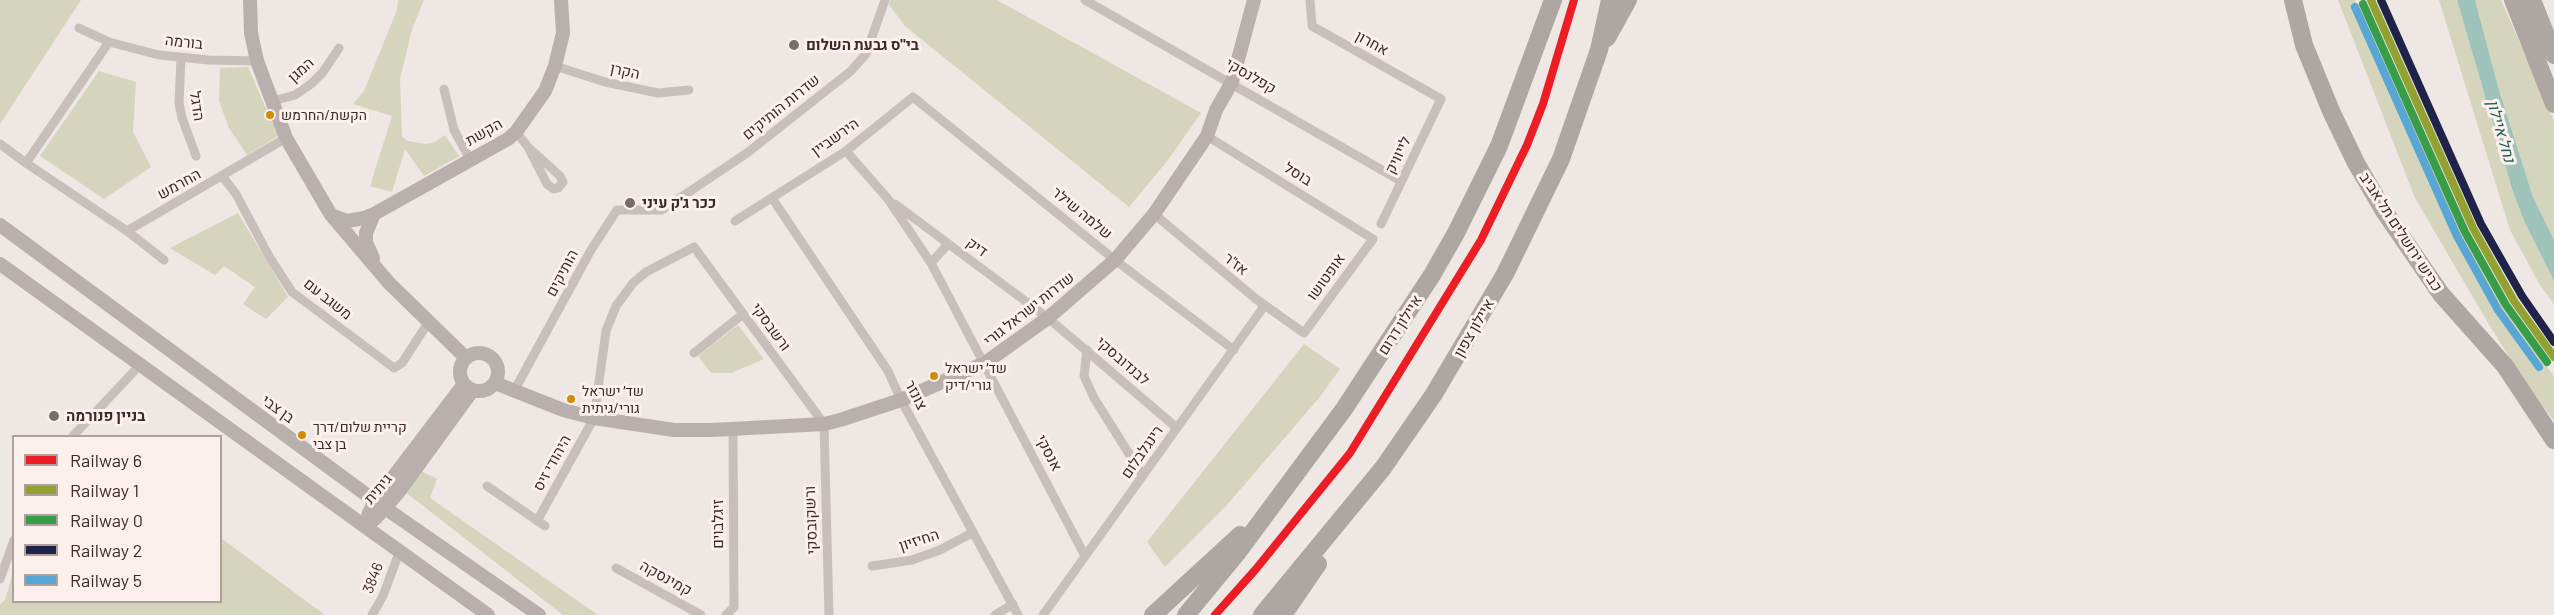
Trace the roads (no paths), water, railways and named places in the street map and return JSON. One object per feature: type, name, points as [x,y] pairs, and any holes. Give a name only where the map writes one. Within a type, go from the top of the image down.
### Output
[{"type":"highway","name":"איילון דרום","points":[[1186,615],[1206,593],[1344,409],[1407,316],[1456,233],[1499,146],[1553,0]]},
{"type":"highway","name":"איילון צפון","points":[[1262,615],[1383,468],[1440,384],[1505,274],[1561,159],[1599,50],[1610,0]]},
{"type":"highway","points":[[1599,50],[1623,0]]},
{"type":"highway","points":[[1599,50],[1628,0]]},
{"type":"highway","name":"כביש ירושלים תל אביב","points":[[2293,0],[2304,45],[2331,111],[2356,163],[2384,211],[2440,294],[2505,366],[2554,440]]},
{"type":"highway","points":[[2513,0],[2554,104]]},
{"type":"highway","points":[[2532,0],[2554,55]]},
{"type":"highway","points":[[1283,615],[1383,468]]},
{"type":"highway","points":[[1153,615],[1270,507]]},
{"type":"street","points":[[250,0],[251,33],[257,61],[286,138],[331,215],[428,323],[466,358]]},
{"type":"street","name":"הקשת","points":[[331,215],[347,221],[374,214],[508,140],[545,91],[555,66],[563,33],[561,0]]},
{"type":"street","name":"שדרות הותיקים","points":[[662,210],[747,153],[851,71],[866,54],[885,0]]},
{"type":"street","name":"קפלנסקי","points":[[1085,0],[1232,82],[1401,181]]},
{"type":"street","name":"שדרות ישראל גורי","points":[[495,383],[594,418],[674,430],[733,429],[824,424],[901,400],[985,363],[1048,318],[1115,260],[1154,214],[1207,136],[1216,110],[1232,82],[1254,0]]},
{"type":"street","name":"אחרון","points":[[1310,0],[1312,27],[1441,99]]},
{"type":"street","name":"בורמה","points":[[79,28],[109,42],[140,51],[181,58],[257,61]]},
{"type":"street","points":[[26,163],[109,42]]},
{"type":"street","name":"המגן","points":[[273,101],[295,95],[311,84],[323,72],[339,48]]},
{"type":"street","name":"הדגל","points":[[181,58],[179,103],[196,156]]},
{"type":"street","name":"הקרן","points":[[555,66],[605,82],[658,93],[689,90]]},
{"type":"street","points":[[444,89],[454,130],[470,159]]},
{"type":"street","name":"הירשביין","points":[[772,198],[846,151],[913,97]]},
{"type":"street","name":"שלמה שילר","points":[[913,97],[1115,260],[1234,350]]},
{"type":"street","name":"לייוויק","points":[[1381,224],[1441,99]]},
{"type":"street","points":[[516,132],[528,147],[560,176],[563,182],[558,188],[554,189],[547,184],[528,147]]},
{"type":"street","name":"בוסל","points":[[1207,136],[1373,239]]},
{"type":"street","name":"החרמש","points":[[127,231],[223,177],[286,138]]},
{"type":"street","points":[[0,144],[127,231],[164,261]]},
{"type":"street","name":"דיק","points":[[846,151],[888,199],[931,263],[985,363]]},
{"type":"street","name":"משגב עם","points":[[223,177],[236,194],[270,258],[292,292],[394,368],[402,363],[428,323]]},
{"type":"street","points":[[735,221],[772,198]]},
{"type":"street","name":"צונזר","points":[[772,198],[888,371],[901,400],[1018,615]]},
{"type":"street","name":"דיק","points":[[888,199],[1048,318]]},
{"type":"street","name":"הותיקים","points":[[514,391],[591,250],[617,210],[662,210]]},
{"type":"street","points":[[374,214],[366,233],[366,242],[377,268]]},
{"type":"street","name":"אז\"ר","points":[[1154,214],[1265,305],[1304,333]]},
{"type":"street","name":"בן צבי","points":[[0,225],[380,504],[539,615]]},
{"type":"street","name":"אופטושו","points":[[1304,333],[1373,239]]},
{"type":"street","points":[[931,263],[948,244]]},
{"type":"street","name":"ורשבסקי","points":[[694,248],[824,424]]},
{"type":"street","name":"היהודי זיס","points":[[487,486],[541,523],[594,418],[606,331],[616,306],[633,283],[646,272],[694,248]]},
{"type":"street","points":[[0,264],[139,366],[366,525],[488,615]]},
{"type":"street","name":"רינגלבלום","points":[[1043,615],[1265,305]]},
{"type":"street","points":[[694,353],[743,314]]},
{"type":"street","name":"לבנדובסקי","points":[[1048,318],[1177,428]]},
{"type":"street","points":[[1087,350],[1083,376],[1094,398],[1143,476]]},
{"type":"street","points":[[477,353],[494,360],[498,371],[495,383],[485,390],[468,387],[460,374],[466,358],[477,353]]},
{"type":"street","name":"אנסקי","points":[[985,363],[1085,556]]},
{"type":"street","points":[[74,435],[139,366]]},
{"type":"street","name":"גיתית","points":[[366,525],[468,387]]},
{"type":"street","name":"ורשקובסקי","points":[[824,424],[829,615]]},
{"type":"street","name":"זיגלבוים","points":[[726,615],[734,608],[733,429]]},
{"type":"street","name":"החיזיון","points":[[872,566],[912,560],[940,550],[972,533]]},
{"type":"street","points":[[0,579],[12,546]]},
{"type":"street","name":"3846","points":[[372,615],[383,596],[400,550]]},
{"type":"street","name":"קמינסקה","points":[[616,568],[701,615]]},
{"type":"street","points":[[995,615],[1013,604]]},
{"type":"water","name":"נחל איילון","points":[[2457,0],[2475,0],[2499,90],[2533,197],[2554,240],[2554,281],[2525,223],[2513,192]]},
{"type":"rail line","name":"6","points":[[1215,615],[1256,569],[1350,453],[1481,240],[1527,145],[1543,104],[1574,0]]},
{"type":"rail line","name":"1","points":[[2371,0],[2473,228],[2514,301],[2554,357]]},
{"type":"rail line","name":"2","points":[[2381,0],[2481,224],[2522,296],[2554,342]]},
{"type":"rail line","name":"0","points":[[2363,4],[2465,232],[2506,305],[2547,362]]},
{"type":"rail line","name":"5","points":[[2355,7],[2457,236],[2498,310],[2539,367]]},
{"type":"place","name":"בי\"ס גבעת השלום","points":[[794,45]]},
{"type":"place","name":"הקשת/החרמש","points":[[270,115]]},
{"type":"place","name":"ככר ג'ק עיני","points":[[630,203]]},
{"type":"place","name":"שד׳ ישראל גורי/דיק","points":[[934,376]]},
{"type":"place","name":"שד׳ ישראל גורי/גיתית","points":[[571,399]]},
{"type":"place","name":"בניין פנורמה","points":[[54,416]]},
{"type":"place","name":"קריית שלום/דרך בן צבי","points":[[302,435]]}]
